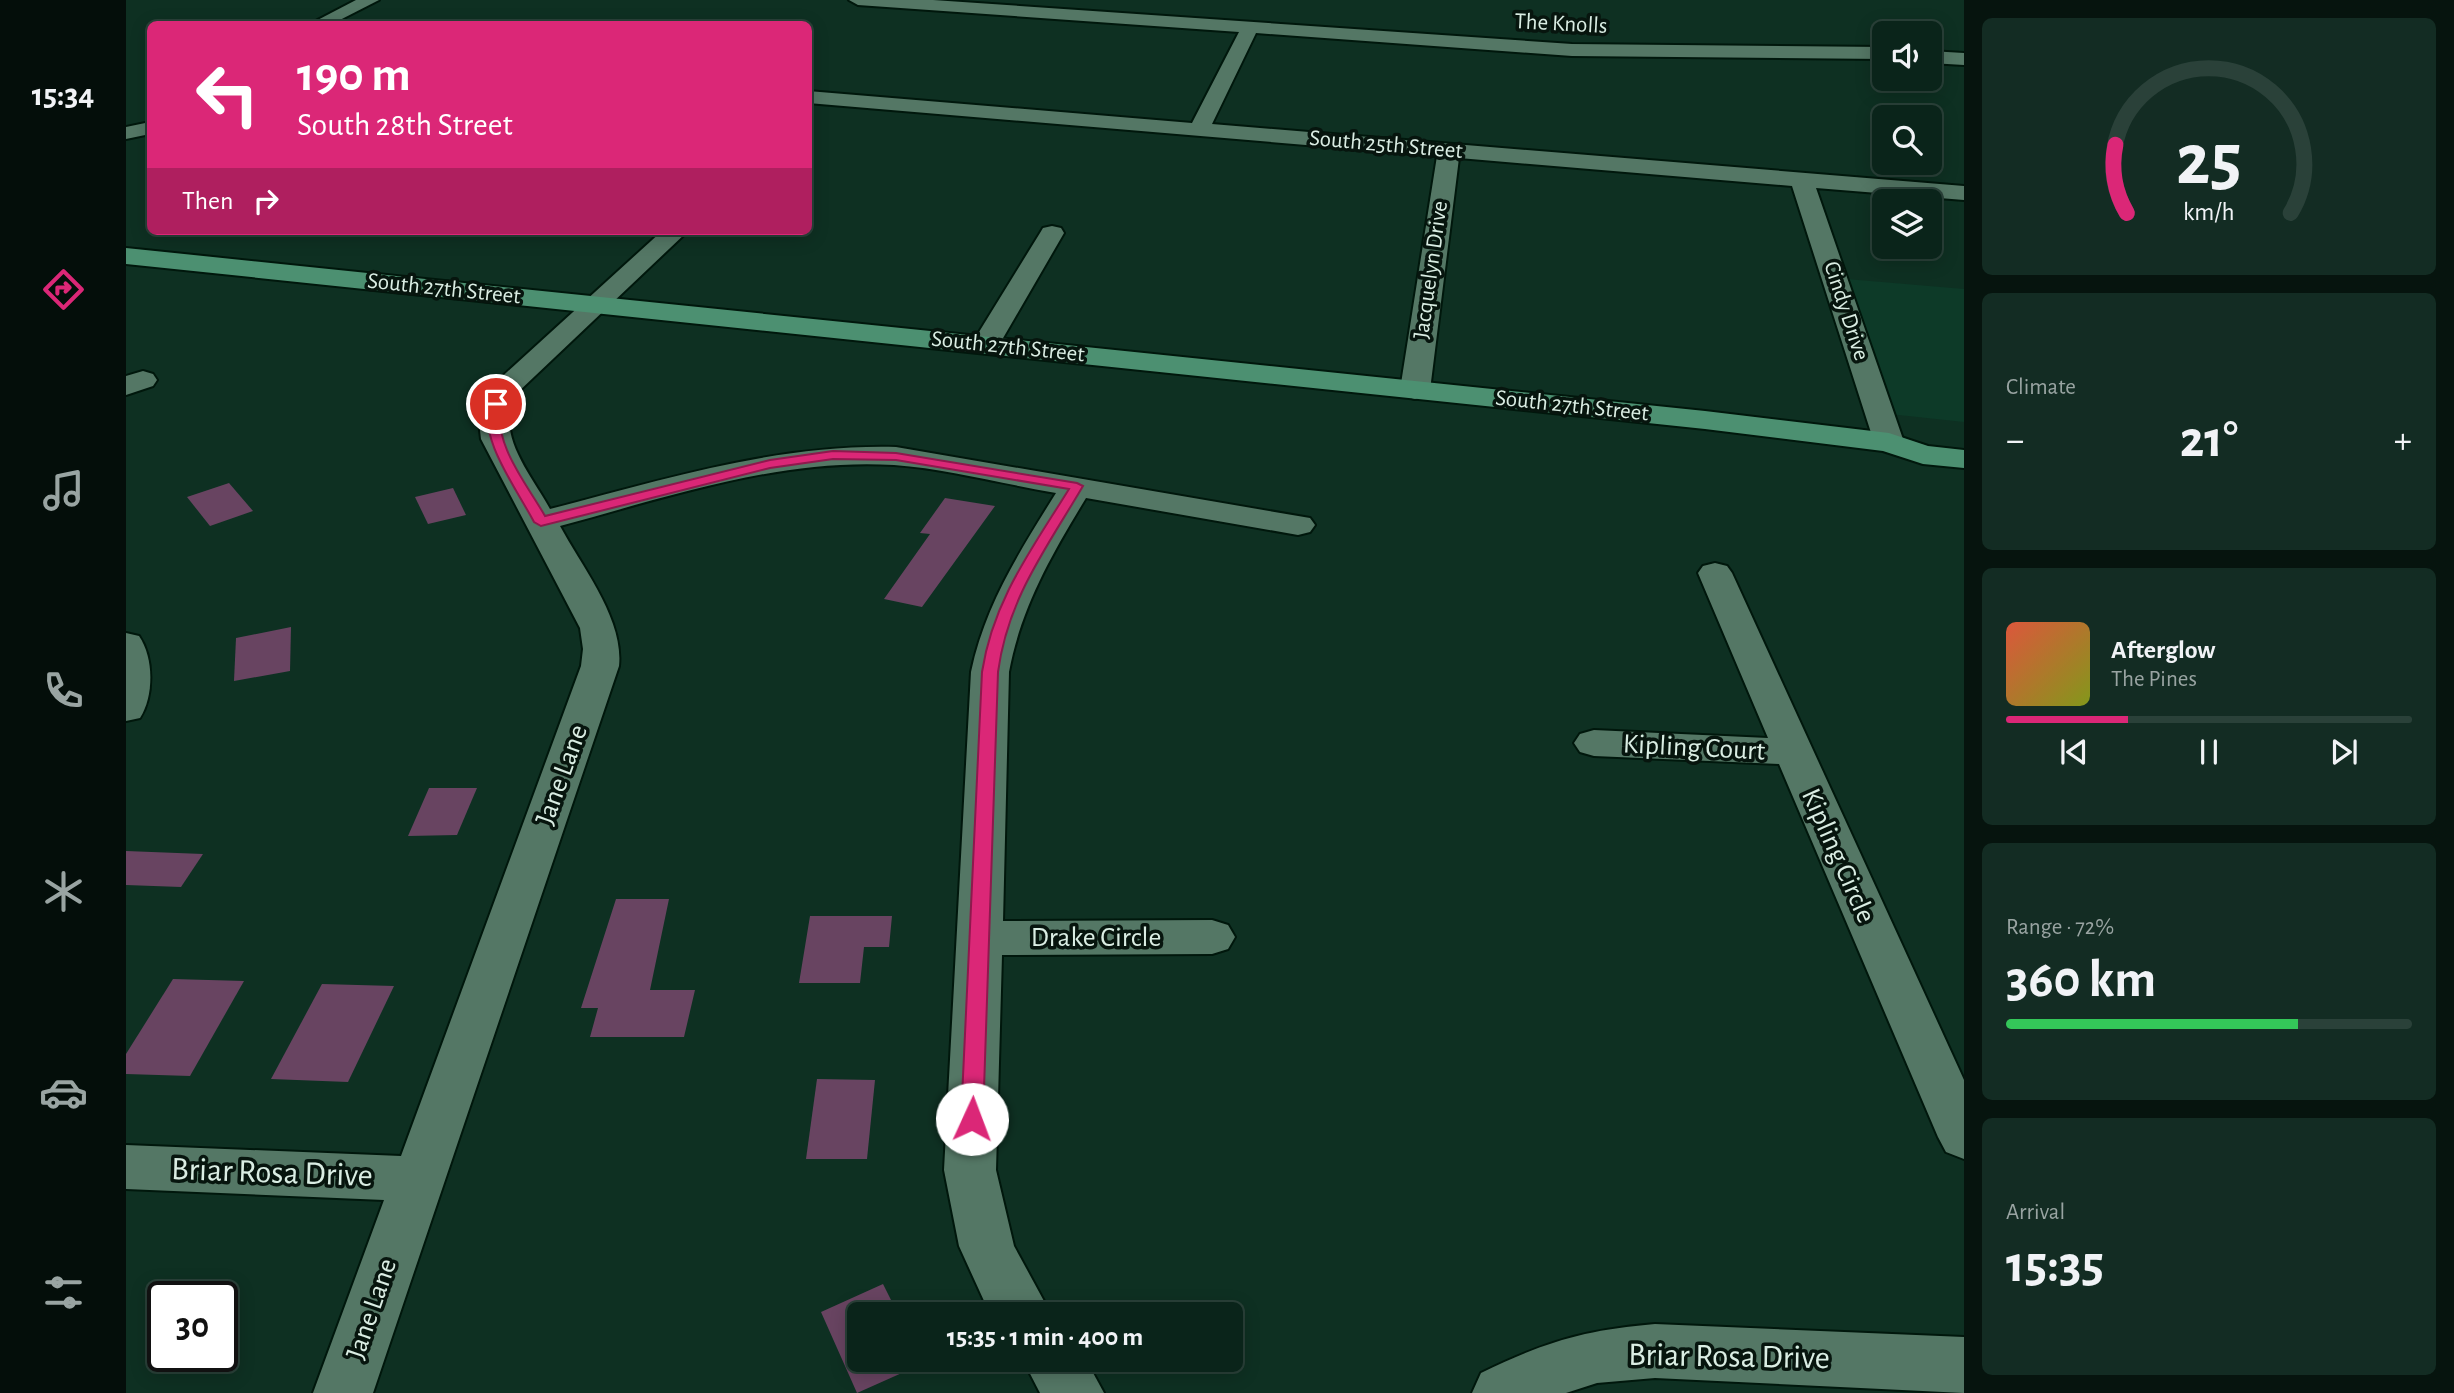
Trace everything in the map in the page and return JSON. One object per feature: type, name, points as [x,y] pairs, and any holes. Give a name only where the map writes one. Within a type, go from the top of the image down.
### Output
[{"type":"main road","name":"South 27th Street","points":[[126,256],[1889,442],[1923,455],[1964,459]]},
{"type":"main road","name":"South 27th Street","points":[[1889,442],[1916,435],[1964,439]]},
{"type":"street","points":[[325,21],[370,0]]},
{"type":"street","name":"The Knolls","points":[[858,0],[1054,7],[1250,28],[1583,50],[1872,54]]},
{"type":"street","points":[[1199,130],[1250,28]]},
{"type":"street","points":[[1942,58],[1964,59]]},
{"type":"street","name":"South 25th Street","points":[[813,102],[1199,130],[1964,193]]},
{"type":"street","points":[[126,133],[147,129]]},
{"type":"street","name":"Jacquelyn Drive","points":[[1415,390],[1449,150]]},
{"type":"street","name":"Cindy Drive","points":[[1802,180],[1889,442]]},
{"type":"street","points":[[985,345],[1052,233]]},
{"type":"street","name":"Jane Lane","points":[[343,1393],[600,666],[602,649],[598,628],[496,439],[492,418],[505,389],[672,235]]},
{"type":"street","points":[[541,522],[770,464],[833,455],[896,457],[1297,525]]},
{"type":"street","points":[[1015,1302],[992,1264],[975,1213],[970,1170],[990,672],[995,637],[1009,599],[1077,486]]},
{"type":"street","name":"Kipling Circle","points":[[1715,573],[1964,1137]]},
{"type":"street","points":[[126,644],[132,682],[126,709]]},
{"type":"street","name":"Kipling Court","points":[[1594,743],[1793,752]]},
{"type":"street","name":"Drake Circle","points":[[979,938],[1212,937]]},
{"type":"street","name":"Briar Rosa Drive","points":[[126,1167],[418,1179]]},
{"type":"street","name":"Briar Rosa Drive","points":[[1502,1393],[1544,1372],[1597,1356],[1655,1351],[1964,1365]]},
{"type":"street","points":[[1060,1372],[1074,1393]]},
{"type":"shaded area","points":[[1835,278],[1964,289],[1964,422],[1880,413]]},
{"type":"building","points":[[229,483],[253,511],[210,526],[187,497]]},
{"type":"building","points":[[453,488],[466,515],[428,524],[415,497]]},
{"type":"building","points":[[945,498],[995,506],[922,607],[884,599],[930,534],[920,533]]},
{"type":"building","points":[[291,627],[290,671],[234,681],[236,638]]},
{"type":"building","points":[[429,788],[477,788],[457,835],[408,836]]},
{"type":"building","points":[[126,851],[203,854],[181,887],[126,885]]},
{"type":"building","points":[[616,899],[669,899],[650,990],[695,990],[684,1037],[590,1037],[598,1008],[581,1008]]},
{"type":"building","points":[[810,916],[892,916],[889,947],[864,947],[860,983],[799,983]]},
{"type":"building","points":[[173,979],[244,981],[190,1076],[126,1074],[126,1054]]},
{"type":"building","points":[[322,984],[394,986],[348,1082],[271,1079]]},
{"type":"building","points":[[817,1079],[875,1080],[867,1159],[806,1159]]},
{"type":"building","points":[[883,1284],[892,1302],[847,1302],[847,1370],[821,1312]]},
{"type":"building","points":[[848,1372],[904,1372],[857,1393]]},
{"type":"route","points":[[496,404],[492,429],[541,522],[770,464],[833,455],[896,457],[1077,486],[1009,599],[995,637],[990,672],[972,1119]]}]
